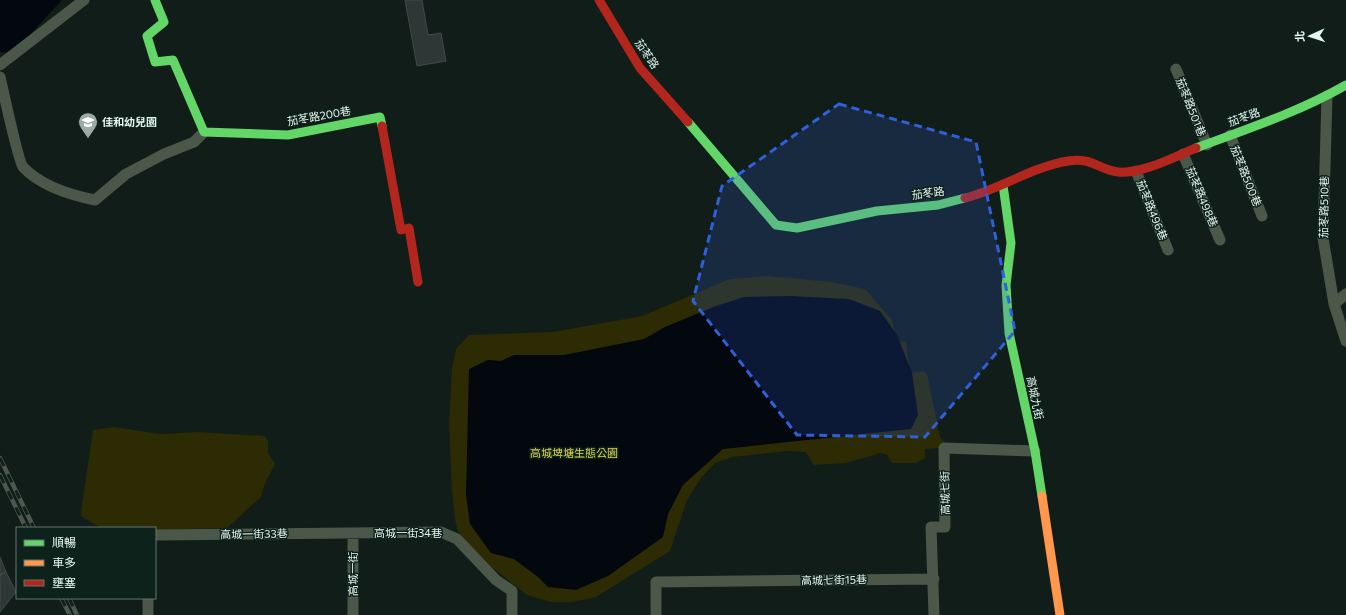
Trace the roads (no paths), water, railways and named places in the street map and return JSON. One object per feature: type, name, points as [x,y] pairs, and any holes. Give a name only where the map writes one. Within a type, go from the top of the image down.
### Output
[{"type":"street","points":[[0,65],[84,0]]},
{"type":"street","points":[[0,77],[22,166],[38,178],[69,194],[95,200],[126,174],[164,154],[194,142],[204,132],[174,60],[155,62],[147,36],[164,22],[155,0]]},
{"type":"street","name":"茄苳路","points":[[599,0],[640,68],[744,186],[776,225],[796,228],[877,211],[938,205],[981,194],[1035,171],[1068,161],[1080,159],[1117,172],[1136,171],[1269,121],[1327,96],[1346,85]]},
{"type":"street","name":"茄苳路501巷","points":[[1176,69],[1207,145]]},
{"type":"street","name":"茄苳路510巷","points":[[1327,96],[1323,238],[1334,304],[1346,341]]},
{"type":"street","name":"茄苳路200巷","points":[[204,132],[288,135],[380,116],[401,230],[409,228],[418,282]]},
{"type":"street","name":"茄苳路500巷","points":[[1230,135],[1262,216]]},
{"type":"street","name":"茄苳路498巷","points":[[1184,154],[1220,240]]},
{"type":"street","name":"茄苳路496巷","points":[[1136,171],[1168,250]]},
{"type":"street","name":"高城九街","points":[[1003,185],[1011,243],[1006,285],[1009,333],[1035,451],[1060,615]]},
{"type":"street","points":[[1334,304],[1346,294]]},
{"type":"street","name":"高城七街","points":[[934,615],[934,579],[931,527],[945,527],[944,448],[1035,451]]},
{"type":"street","name":"高城一街34巷","points":[[353,533],[441,532],[451,535],[496,580],[512,590],[512,615]]},
{"type":"street","name":"高城一街33巷","points":[[156,535],[353,533]]},
{"type":"street","name":"高城一街","points":[[353,533],[353,615]]},
{"type":"street","name":"高城七街15巷","points":[[656,615],[656,582],[934,579]]},
{"type":"street","points":[[148,599],[148,615]]},
{"type":"railway","points":[[0,458],[34,527]]},
{"type":"railway","points":[[0,475],[26,527]]},
{"type":"railway","points":[[62,599],[70,615]]},
{"type":"railway","points":[[69,599],[77,615]]},
{"type":"place","name":"佳和幼兒園","points":[[88,139]]},
{"type":"park label","name":"高城埤塘生態公園","points":[[574,453]]}]
